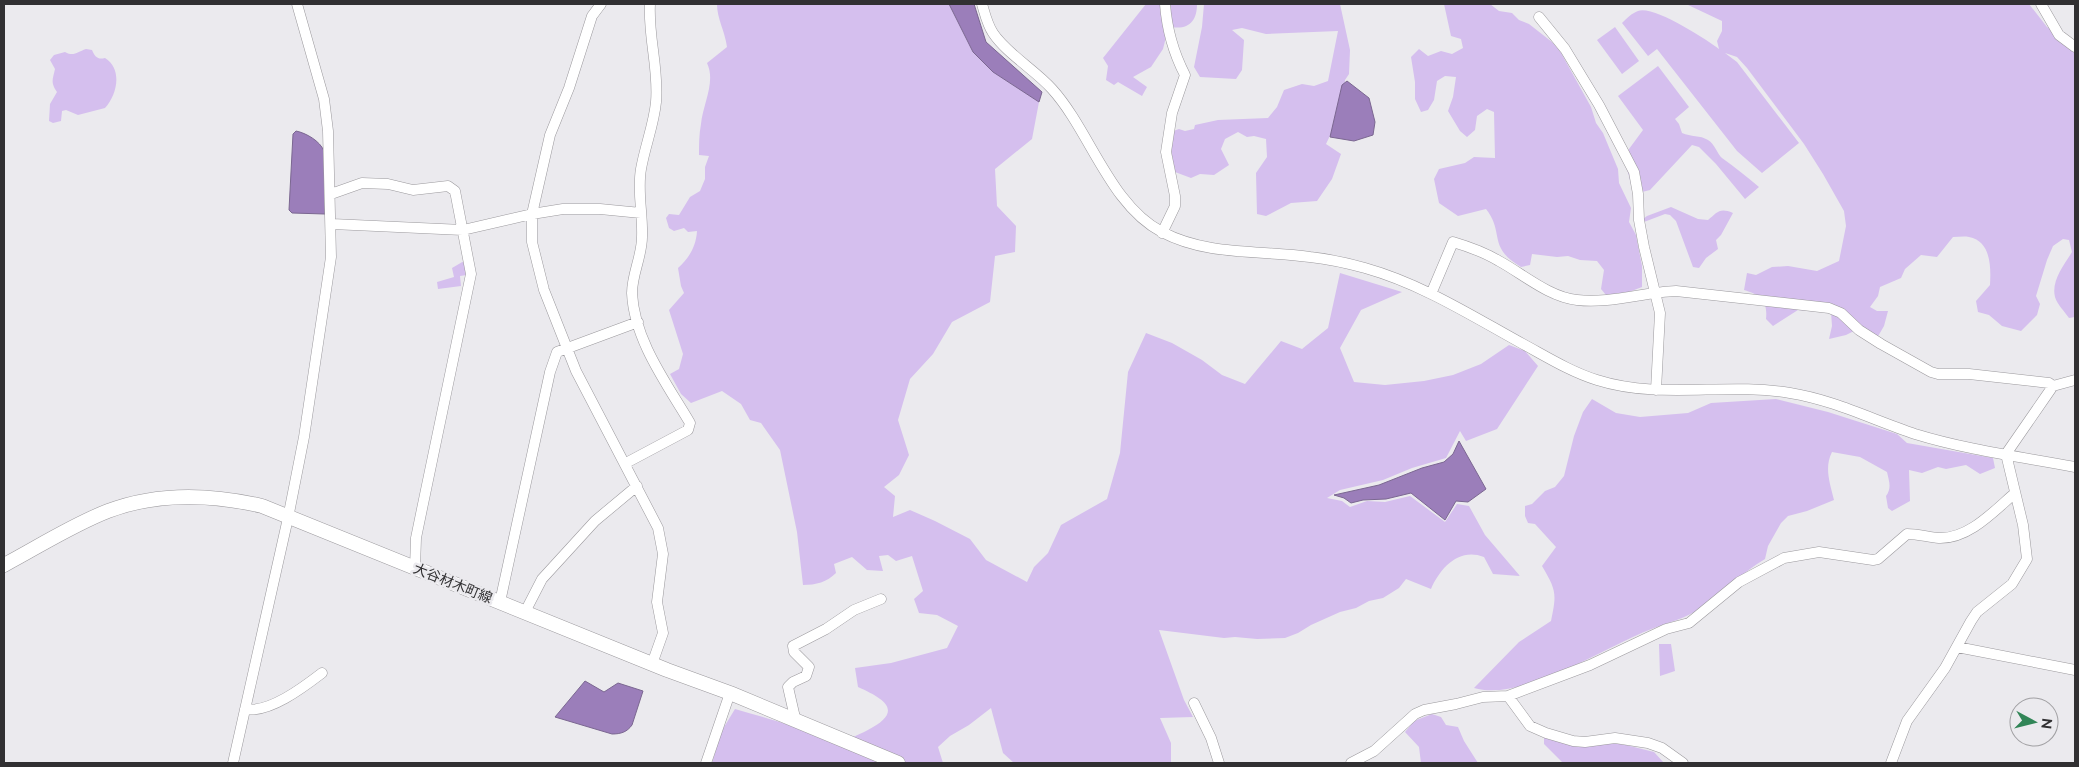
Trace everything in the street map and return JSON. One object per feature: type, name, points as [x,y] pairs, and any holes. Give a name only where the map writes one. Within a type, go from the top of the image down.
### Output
[{"type":"main road","name":"大谷材木町線","points":[[4,565],[84,522],[110,510],[138,502],[170,497],[198,496],[262,506],[652,664],[730,693],[898,763]]},
{"type":"street","points":[[233,763],[288,518],[304,437],[331,257],[331,194],[328,131],[324,100],[297,4]]},
{"type":"street","points":[[601,4],[592,16],[569,88],[550,135],[532,214],[532,242],[544,290],[576,371],[626,463],[658,528],[663,554],[657,595],[663,633],[652,664]]},
{"type":"street","points":[[626,463],[688,430],[690,423],[660,373],[638,322],[632,292],[642,246],[641,169],[656,104],[649,21],[650,4]]},
{"type":"street","points":[[982,4],[988,23],[998,39],[1054,91],[1122,196],[1152,226],[1162,232],[1194,245],[1224,250],[1309,257],[1388,275],[1431,294],[1554,361],[1598,380],[1626,387],[1656,390],[1743,388],[1808,396],[1830,402],[1915,434],[2075,467]]},
{"type":"street","points":[[1162,232],[1175,206],[1175,196],[1166,152],[1172,113],[1185,75],[1174,54],[1170,41],[1165,4]]},
{"type":"street","points":[[2041,4],[2059,35],[2075,48]]},
{"type":"street","points":[[1539,17],[1566,49],[1599,105],[1615,140],[1627,157],[1634,172],[1638,194],[1639,220],[1660,313],[1656,390]]},
{"type":"street","points":[[331,194],[362,183],[388,184],[413,190],[448,186],[455,192],[471,274],[416,538],[415,568]]},
{"type":"street","points":[[332,224],[463,230],[532,214],[563,210],[600,209],[641,213]]},
{"type":"street","points":[[1431,294],[1453,242],[1477,249],[1549,290],[1568,298],[1601,300],[1676,291],[1829,308],[1841,313],[1859,330],[1881,344],[1931,372],[1938,374],[1969,374],[2049,383],[2053,386]]},
{"type":"street","points":[[500,602],[556,352],[638,322]]},
{"type":"street","points":[[1891,763],[1907,721],[1945,668],[1977,612],[2012,584],[2027,559],[2023,525],[2006,454],[2053,386],[2075,380]]},
{"type":"street","points":[[525,612],[542,579],[595,521],[637,486]]},
{"type":"street","points":[[1351,763],[1374,751],[1414,714],[1424,710],[1483,698],[1508,696],[1590,665],[1666,629],[1689,623],[1739,582],[1784,558],[1819,552],[1873,560],[1878,559],[1907,534],[1940,538],[1961,533],[1983,521],[2015,493]]},
{"type":"street","points":[[796,722],[788,687],[793,682],[806,676],[809,667],[794,652],[793,646],[826,629],[854,610],[881,599]]},
{"type":"street","points":[[1956,647],[2075,670]]},
{"type":"street","points":[[245,710],[278,702],[322,672]]},
{"type":"street","points":[[706,763],[730,693]]},
{"type":"street","points":[[1508,696],[1530,726],[1546,733],[1573,741],[1585,742],[1615,738],[1648,743],[1662,748],[1683,763]]},
{"type":"street","points":[[1194,703],[1211,738],[1219,763]]},
{"type":"shaded area","points":[[717,4],[949,4],[973,52],[993,72],[1039,102],[1032,139],[995,169],[997,206],[1016,226],[1015,252],[995,256],[990,302],[952,322],[933,354],[910,379],[898,420],[909,455],[899,475],[884,487],[895,496],[893,517],[910,510],[935,521],[970,539],[986,560],[1027,582],[1034,567],[1048,553],[1061,525],[1107,499],[1120,453],[1128,372],[1146,333],[1172,343],[1202,360],[1222,375],[1245,384],[1281,341],[1302,349],[1328,328],[1340,273],[1402,292],[1361,310],[1340,348],[1354,382],[1385,385],[1424,381],[1453,375],[1481,364],[1509,345],[1525,351],[1538,366],[1497,429],[1466,441],[1460,431],[1446,458],[1412,468],[1383,480],[1340,490],[1327,498],[1342,501],[1350,507],[1367,501],[1385,502],[1410,496],[1445,522],[1457,504],[1469,506],[1485,535],[1520,576],[1493,574],[1484,557],[1466,555],[1452,561],[1445,567],[1431,589],[1406,579],[1399,588],[1383,598],[1340,612],[1285,638],[1224,638],[1159,630],[1184,700],[1193,717],[1160,718],[1171,743],[1171,763],[1014,763],[1003,753],[991,708],[969,725],[950,736],[938,747],[943,763],[712,763],[721,732],[735,709],[834,741],[846,740],[866,731],[885,718],[888,712],[887,707],[877,697],[858,687],[855,668],[891,663],[947,648],[958,626],[937,615],[919,613],[914,599],[923,591],[912,556],[896,561],[888,555],[879,556],[883,571],[867,570],[852,557],[834,564],[836,573],[829,579],[817,584],[803,585],[797,532],[780,450],[761,423],[750,420],[741,404],[722,391],[691,403],[681,394],[670,374],[679,369],[683,354],[669,310],[684,293],[678,268],[691,252],[697,231],[688,232],[684,228],[674,231],[669,228],[666,218],[669,214],[679,215],[690,197],[700,191],[705,179],[705,167],[709,156],[699,155],[699,147],[702,116],[710,85],[707,63],[727,47],[718,15]]},
{"type":"shaded area","points":[[949,4],[974,4],[986,42],[1042,92],[1039,102],[993,72],[973,52]]},
{"type":"shaded area","points":[[1146,4],[1162,4],[1166,37],[1163,49],[1151,67],[1133,77],[1147,87],[1142,96],[1118,82],[1114,85],[1106,80],[1108,66],[1103,58]]},
{"type":"shaded area","points":[[1168,4],[1197,4],[1194,20],[1187,26],[1171,27]]},
{"type":"shaded area","points":[[1204,4],[1340,4],[1350,50],[1349,74],[1345,80],[1343,109],[1326,144],[1341,154],[1332,179],[1317,201],[1291,203],[1266,216],[1257,214],[1256,173],[1267,157],[1266,139],[1254,136],[1247,137],[1238,132],[1225,139],[1221,149],[1229,165],[1214,175],[1200,174],[1191,178],[1175,172],[1170,145],[1173,131],[1194,129],[1195,125],[1218,120],[1268,118],[1277,107],[1284,90],[1302,84],[1314,86],[1328,81],[1338,31],[1266,34],[1242,28],[1232,30],[1244,40],[1242,70],[1236,79],[1200,77],[1194,67],[1202,27]]},
{"type":"shaded area","points":[[1444,4],[1490,4],[1499,11],[1512,13],[1519,20],[1529,24],[1552,42],[1560,51],[1591,107],[1596,123],[1603,133],[1618,169],[1619,183],[1631,208],[1629,222],[1636,235],[1642,266],[1642,287],[1629,292],[1606,295],[1601,289],[1604,270],[1597,261],[1580,260],[1568,256],[1557,257],[1532,254],[1530,265],[1521,267],[1504,253],[1498,240],[1495,225],[1486,209],[1458,216],[1439,203],[1434,179],[1439,169],[1465,163],[1474,157],[1495,158],[1494,112],[1487,109],[1477,116],[1475,130],[1467,137],[1460,131],[1448,111],[1453,97],[1456,77],[1445,76],[1437,81],[1434,100],[1428,110],[1421,112],[1415,99],[1415,82],[1411,57],[1419,49],[1428,56],[1441,51],[1452,54],[1463,48],[1461,39],[1451,36]]},
{"type":"shaded area","points":[[1686,4],[2029,4],[2047,27],[2075,43],[2075,317],[2069,318],[2057,302],[2054,291],[2059,273],[2072,252],[2069,240],[2063,239],[2053,246],[2036,296],[2040,304],[2037,315],[2021,331],[2002,326],[1989,315],[1978,312],[1976,301],[1990,285],[1990,263],[1986,249],[1976,239],[1953,237],[1937,257],[1921,255],[1905,269],[1901,278],[1880,287],[1878,296],[1870,307],[1877,311],[1888,311],[1884,326],[1877,338],[1854,331],[1829,339],[1832,326],[1831,312],[1798,310],[1773,326],[1766,319],[1766,307],[1762,299],[1744,290],[1747,273],[1756,275],[1772,267],[1788,266],[1817,271],[1839,261],[1846,226],[1844,211],[1804,144],[1737,57],[1725,53],[1737,62],[1799,143],[1762,173],[1737,151],[1657,49],[1648,56],[1622,23],[1638,11],[1645,10],[1679,24],[1719,49],[1717,41],[1722,31],[1722,21]]},
{"type":"shaded area","points":[[1615,27],[1639,61],[1622,74],[1597,40]]},
{"type":"shaded area","points":[[86,49],[92,50],[96,56],[105,58],[111,63],[116,75],[113,96],[105,108],[78,115],[66,110],[62,111],[61,121],[53,123],[49,121],[50,104],[57,92],[53,83],[55,69],[50,60],[54,55],[65,52],[73,54]]},
{"type":"shaded area","points":[[1658,66],[1689,107],[1675,119],[1682,133],[1708,140],[1722,158],[1759,187],[1745,199],[1716,164],[1699,147],[1692,145],[1650,190],[1642,192],[1632,187],[1625,162],[1629,149],[1643,130],[1618,96]]},
{"type":"shaded area","points":[[1347,81],[1369,98],[1375,122],[1373,135],[1354,141],[1330,137],[1342,85]]},
{"type":"shaded area","points":[[296,131],[312,138],[324,151],[326,171],[325,214],[292,213],[289,210],[293,134]]},
{"type":"shaded area","points":[[1671,207],[1698,219],[1708,220],[1721,211],[1733,213],[1721,235],[1716,240],[1718,249],[1706,258],[1699,268],[1693,267],[1676,221],[1670,215],[1665,214],[1644,222],[1643,219],[1647,216]]},
{"type":"shaded area","points":[[464,261],[467,275],[460,276],[461,286],[438,289],[437,282],[454,277],[452,268]]},
{"type":"shaded area","points":[[1592,399],[1616,413],[1640,417],[1688,413],[1711,403],[1776,399],[1828,412],[1897,434],[1907,443],[1993,458],[1995,468],[1980,474],[1966,465],[1946,469],[1938,467],[1922,473],[1909,470],[1910,501],[1892,511],[1888,508],[1886,496],[1889,487],[1887,472],[1860,457],[1832,452],[1828,470],[1834,500],[1807,511],[1788,516],[1781,523],[1768,546],[1765,559],[1748,570],[1701,608],[1689,615],[1630,638],[1539,681],[1494,690],[1474,688],[1519,642],[1551,621],[1554,592],[1542,566],[1556,547],[1535,524],[1528,523],[1525,516],[1525,506],[1532,504],[1545,491],[1555,487],[1564,476],[1574,436],[1583,412]]},
{"type":"shaded area","points":[[1459,441],[1486,489],[1468,502],[1456,501],[1445,520],[1411,493],[1386,499],[1363,500],[1351,503],[1344,498],[1334,495],[1379,485],[1422,468],[1444,462],[1453,454]]},
{"type":"shaded area","points":[[1659,644],[1671,644],[1675,671],[1660,676]]},
{"type":"shaded area","points":[[585,681],[604,692],[618,683],[643,691],[632,725],[626,731],[612,734],[555,717]]},
{"type":"shaded area","points":[[1432,714],[1441,717],[1446,725],[1458,727],[1464,741],[1478,763],[1421,763],[1419,747],[1405,732],[1414,721]]},
{"type":"shaded area","points":[[1544,737],[1626,745],[1654,752],[1664,763],[1563,763],[1544,744]]}]
